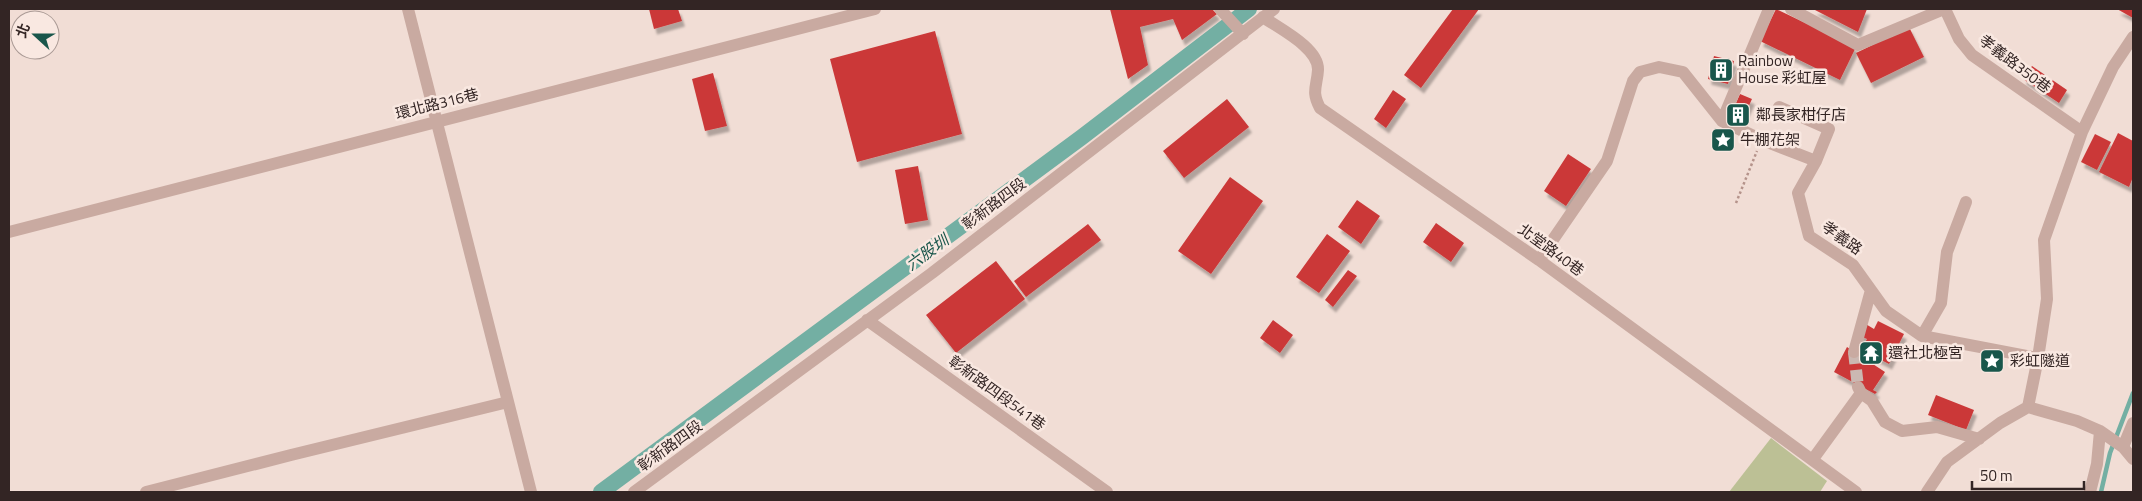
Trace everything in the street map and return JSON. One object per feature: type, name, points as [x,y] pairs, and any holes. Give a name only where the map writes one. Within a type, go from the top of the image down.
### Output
[{"type":"street","points":[[408,9],[532,492]]},
{"type":"street","name":"環北路316巷","points":[[9,232],[875,9]]},
{"type":"street","points":[[1220,9],[1242,34]]},
{"type":"street","name":"彰新路四段","points":[[634,492],[868,320],[1274,9]]},
{"type":"street","points":[[1722,121],[1770,9]]},
{"type":"street","points":[[1791,9],[1858,45],[1944,9]]},
{"type":"street","name":"孝義路350巷","points":[[1944,9],[1959,39],[1972,56],[2082,132]]},
{"type":"street","name":"北堂路40巷","points":[[1263,18],[1307,48],[1316,57],[1318,68],[1314,96],[1320,108],[1539,260],[1856,492]]},
{"type":"street","points":[[1926,492],[1947,462],[1979,438],[2028,407],[2047,299],[2044,240],[2082,132],[2113,67],[2133,37]]},
{"type":"street","points":[[1539,260],[1607,161],[1633,81],[1640,72],[1659,67],[1683,72],[1722,121],[1762,140],[1816,161]]},
{"type":"street","name":"孝義路","points":[[1779,107],[1829,129],[1816,161],[1798,192],[1809,236],[1854,265],[1886,311],[1922,336],[2038,358]]},
{"type":"street","points":[[1922,336],[1941,303],[1947,252],[1966,202]]},
{"type":"street","points":[[1854,352],[1871,290]]},
{"type":"street","name":"彰新路四段541巷","points":[[868,320],[1107,492]]},
{"type":"street","points":[[1813,459],[1860,390],[1872,401],[1885,422],[1902,431],[1937,426],[1979,438]]},
{"type":"street","points":[[146,492],[508,402]]},
{"type":"street","points":[[2028,407],[2077,421],[2100,431],[2123,447],[2133,459]]},
{"type":"street","points":[[2123,447],[2133,422]]},
{"type":"street","points":[[2090,492],[2097,464],[2100,431]]},
{"type":"path","points":[[1736,203],[1762,140]]},
{"type":"green space","points":[[1771,438],[1827,481],[1820,492],[1729,492]]},
{"type":"building","points":[[649,9],[678,9],[682,21],[654,29]]},
{"type":"building","points":[[1110,9],[1212,9],[1217,14],[1182,40],[1173,19],[1140,27],[1148,65],[1128,79]]},
{"type":"building","points":[[1453,9],[1479,9],[1421,88],[1404,75]]},
{"type":"building","points":[[1776,9],[1856,47],[1840,80],[1760,41]]},
{"type":"building","points":[[1813,9],[1867,9],[1858,32]]},
{"type":"building","points":[[2117,9],[2133,9],[2133,18]]},
{"type":"building","points":[[1909,27],[1924,57],[1871,83],[1856,53]]},
{"type":"building","points":[[935,31],[962,134],[857,162],[830,59]]},
{"type":"building","name":"Rainbow House 彩虹屋","points":[[1714,56],[1734,61],[1728,84],[1708,79]]},
{"type":"building","points":[[2032,66],[2067,90],[2059,103],[2023,79]]},
{"type":"building","points":[[713,73],[727,126],[705,131],[692,79]]},
{"type":"building","points":[[1393,90],[1406,99],[1386,128],[1374,119]]},
{"type":"building","name":"鄰長家柑仔店","points":[[1740,94],[1752,99],[1739,127],[1728,121]]},
{"type":"building","points":[[1227,99],[1249,127],[1184,178],[1163,151]]},
{"type":"building","points":[[2118,133],[2133,141],[2133,177],[2129,187],[2099,172]]},
{"type":"building","points":[[2095,134],[2111,142],[2097,170],[2081,162]]},
{"type":"building","points":[[1568,154],[1591,169],[1566,206],[1544,191]]},
{"type":"building","points":[[918,166],[928,220],[905,224],[895,170]]},
{"type":"building","points":[[1230,177],[1263,201],[1211,274],[1178,251]]},
{"type":"building","points":[[1357,200],[1380,216],[1361,244],[1338,227]]},
{"type":"building","points":[[1436,223],[1464,243],[1451,262],[1423,242]]},
{"type":"building","points":[[1088,224],[1101,240],[1026,297],[1014,281]]},
{"type":"building","points":[[1327,234],[1350,251],[1319,293],[1296,277]]},
{"type":"building","points":[[996,261],[1025,299],[956,353],[926,315]]},
{"type":"building","points":[[1348,270],[1357,276],[1333,307],[1325,300]]},
{"type":"building","points":[[1273,320],[1293,335],[1280,353],[1260,338]]},
{"type":"building","points":[[1878,321],[1904,334],[1889,364],[1861,350],[1867,339],[1858,335],[1864,323],[1874,329]]},
{"type":"building","points":[[1847,347],[1885,372],[1873,390],[1877,392],[1875,394],[1834,372]]},
{"type":"building","points":[[1936,395],[1974,410],[1966,430],[1928,415]]},
{"type":"waterway","name":"六股圳","points":[[601,492],[1082,137],[1249,9]]},
{"type":"waterway","points":[[2101,492],[2110,453],[2133,393]]},
{"type":"tunnel","points":[[1854,352],[1858,387]]},
{"type":"place","name":"Rainbow House 彩虹屋","points":[[1721,70]]},
{"type":"place","name":"鄰長家柑仔店","points":[[1738,115]]},
{"type":"place","name":"牛棚花架","points":[[1723,140]]},
{"type":"place","name":"還社北極宮","points":[[1871,353]]},
{"type":"place","name":"彩虹隧道","points":[[1992,361]]}]
